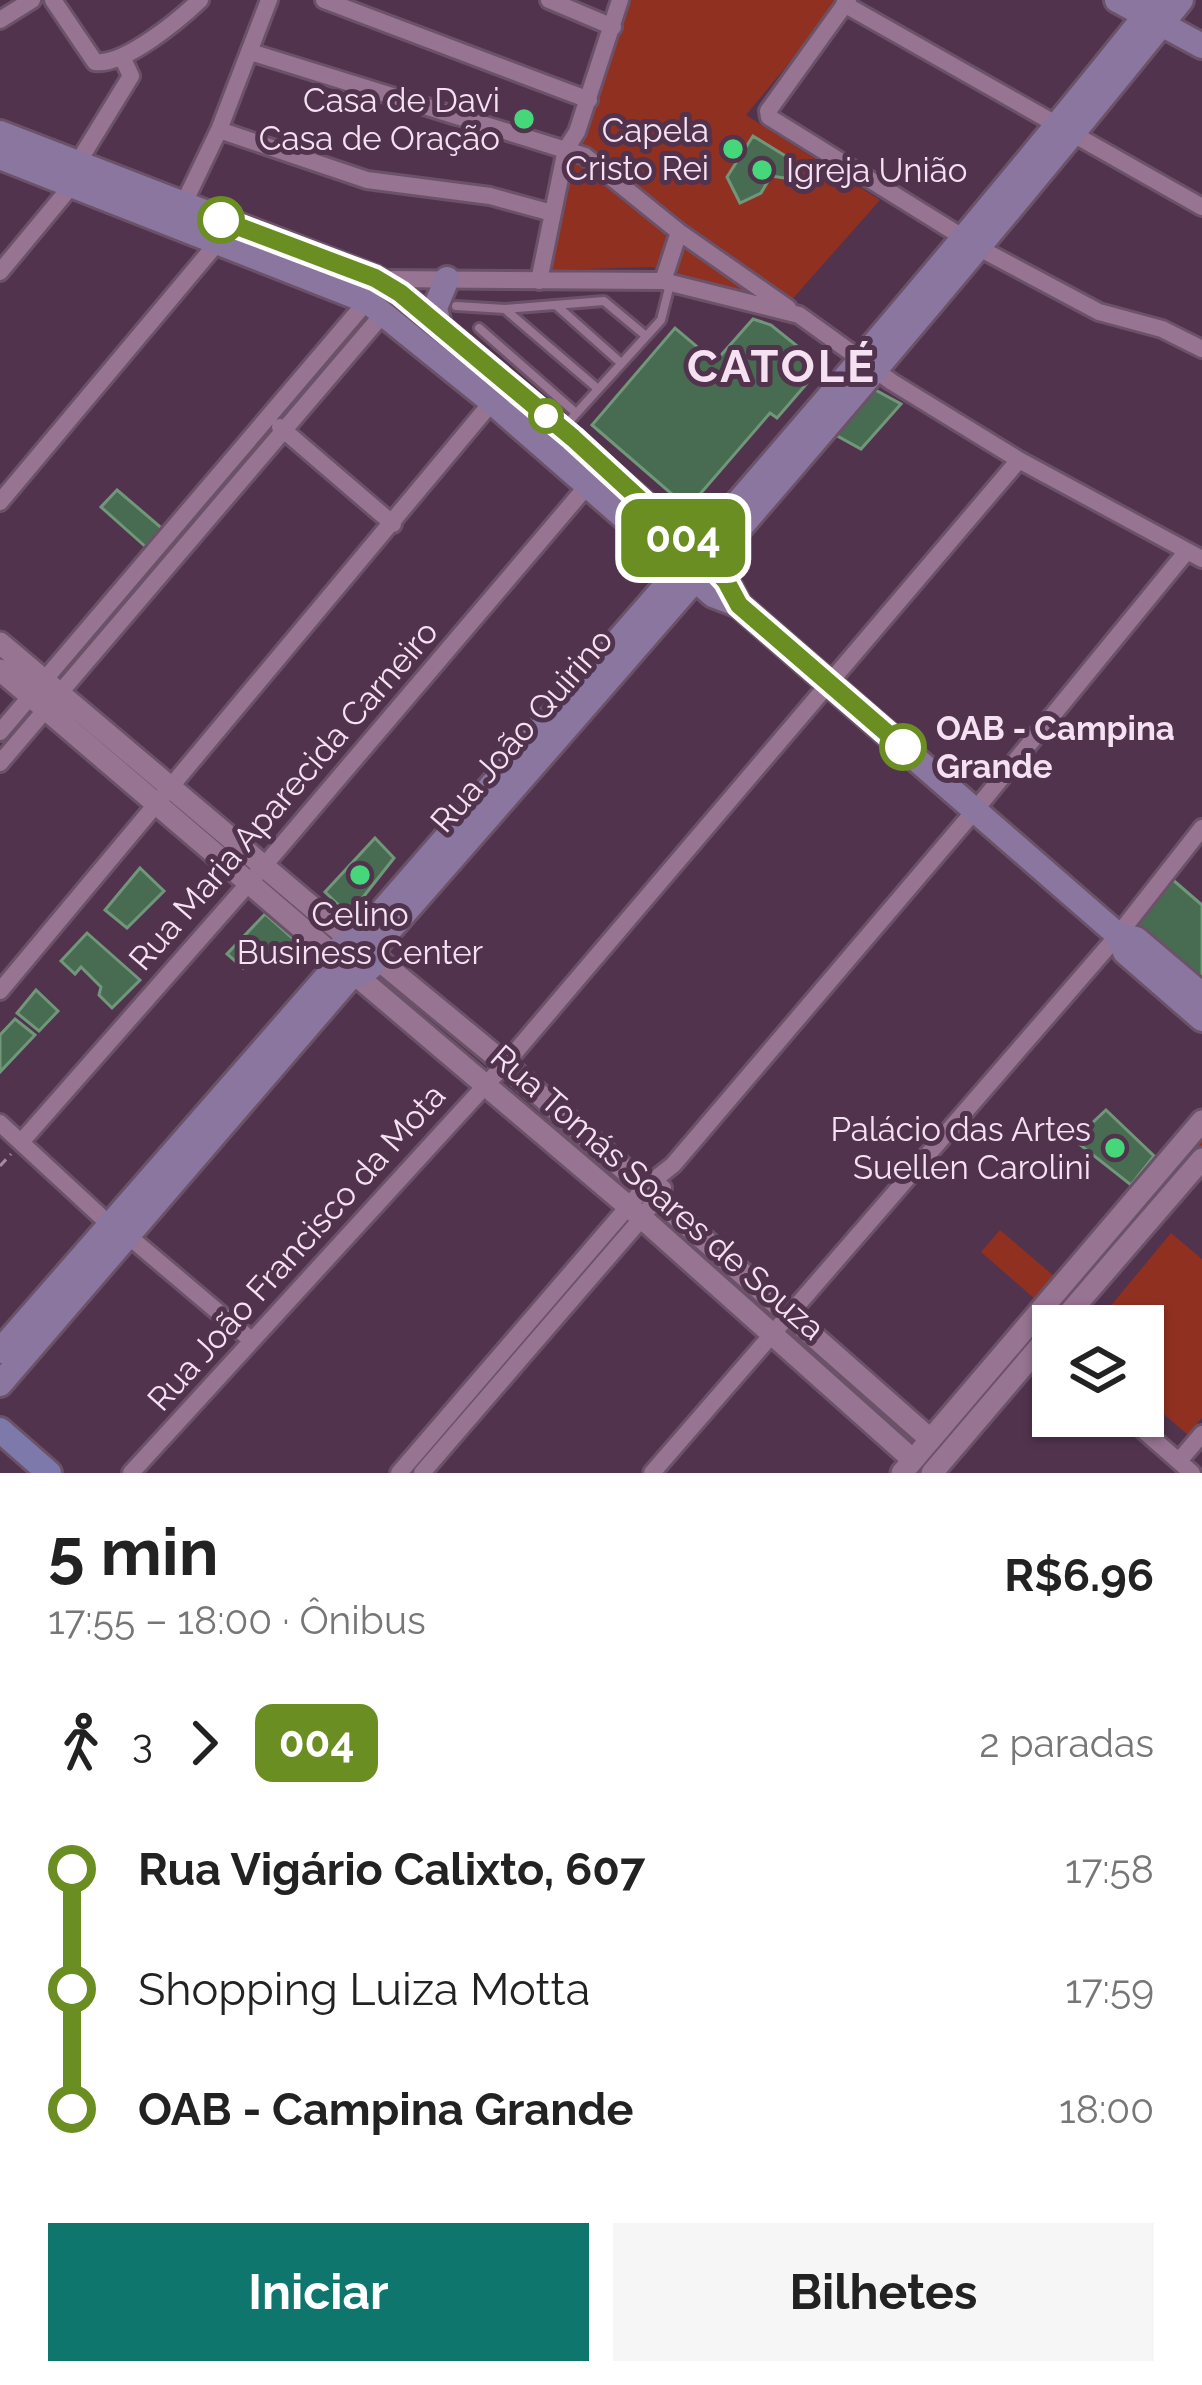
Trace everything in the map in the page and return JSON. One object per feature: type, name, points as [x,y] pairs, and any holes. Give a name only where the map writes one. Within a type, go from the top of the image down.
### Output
[{"type":"main road","points":[[1117,0],[1160,8],[1202,29]]},
{"type":"main road","points":[[1160,8],[1202,46]]},
{"type":"main road","name":"Rua João Quirino","points":[[0,1351],[118,1229],[868,365],[1066,131],[1160,8]]},
{"type":"main road","points":[[0,134],[218,242],[375,298],[448,316]]},
{"type":"main road","points":[[0,157],[183,205],[375,298],[586,486],[695,565]]},
{"type":"main road","points":[[447,280],[435,308],[569,421],[660,517],[713,595],[739,605],[976,809],[1118,935],[1125,952],[1202,1019]]},
{"type":"main road","name":"Rua João Quirino","points":[[695,565],[728,513],[868,365]]},
{"type":"main road","points":[[660,517],[695,524],[728,513]]},
{"type":"main road","points":[[1118,935],[1136,939],[1202,995]]},
{"type":"main road","name":"Rua João Quirino","points":[[0,1384],[118,1229]]},
{"type":"main road","points":[[0,1430],[49,1473]]},
{"type":"street","points":[[0,20],[32,0]]},
{"type":"street","points":[[53,0],[94,62],[106,64],[200,0]]},
{"type":"street","points":[[183,205],[219,130],[267,6],[248,0]]},
{"type":"street","points":[[324,0],[589,100]]},
{"type":"street","points":[[549,0],[613,27]]},
{"type":"street","points":[[539,281],[566,149],[578,132],[620,0]]},
{"type":"street","points":[[1202,207],[846,2],[768,111],[774,123],[972,243],[1099,311],[1162,329],[1202,349]]},
{"type":"street","points":[[250,52],[566,149],[596,163],[679,232],[868,365],[1018,460],[1194,555],[489,1382],[399,1473]]},
{"type":"street","points":[[0,272],[75,174],[131,76],[122,57]]},
{"type":"street","points":[[219,130],[367,179],[490,196],[551,213]]},
{"type":"street","points":[[667,282],[679,232]]},
{"type":"street","points":[[0,502],[218,242]]},
{"type":"street","points":[[0,763],[44,694],[269,419],[375,298],[447,280],[667,282],[799,315]]},
{"type":"street","points":[[0,732],[44,694],[285,431],[375,298]]},
{"type":"street","points":[[0,991],[492,402]]},
{"type":"street","points":[[269,419],[393,524]]},
{"type":"street","name":"Rua João Francisco da Mota","points":[[131,1473],[505,1064],[1018,460]]},
{"type":"street","name":"Rua Maria Aparecida Carneiro","points":[[22,1141],[586,486]]},
{"type":"street","name":"Rua Tomás Soares de Souza","points":[[0,643],[44,694],[157,805],[256,874],[355,958],[485,1084],[635,1212],[916,1469]]},
{"type":"street","name":"Rua Tomás Soares de Souza","points":[[0,670],[44,694],[172,787],[256,874]]},
{"type":"street","points":[[652,1473],[1118,935],[1202,828]]},
{"type":"street","name":"Rua Tomás Soares de Souza","points":[[355,958],[505,1064],[930,1439]]},
{"type":"street","points":[[916,1469],[930,1439],[1202,1121]]},
{"type":"street","points":[[0,1123],[250,1339]]},
{"type":"street","points":[[1079,1305],[1202,1159]]},
{"type":"street","points":[[1168,1162],[1185,1178]]},
{"type":"street","points":[[916,1469],[1032,1357]]},
{"type":"street","points":[[422,1473],[489,1382]]},
{"type":"street","points":[[1150,1437],[1185,1467],[1202,1434]]},
{"type":"lane","points":[[479,328],[569,421],[666,313],[667,282]]},
{"type":"lane","points":[[448,316],[604,301],[646,336]]},
{"type":"lane","points":[[556,305],[621,363]]},
{"type":"lane","points":[[505,309],[598,389]]},
{"type":"shaded area","points":[[629,0],[841,0],[746,115],[880,200],[788,304],[712,288],[652,267],[549,270],[569,155],[586,135]]},
{"type":"shaded area","points":[[1202,1127],[1202,1153],[1071,1305],[1050,1305]]},
{"type":"shaded area","points":[[1000,1230],[1054,1276],[1036,1300],[981,1252]]},
{"type":"shaded area","points":[[1171,1233],[1202,1259],[1202,1418],[1188,1435],[1164,1414],[1164,1305],[1111,1305]]},
{"type":"shaded area","points":[[1032,1326],[1032,1351],[947,1450],[936,1438]]},
{"type":"building","name":"Igreja União","points":[[753,136],[797,163],[784,178],[771,176],[761,193],[740,203],[727,177]]},
{"type":"building","points":[[753,319],[771,325],[822,366],[777,418],[770,413],[688,508],[592,425],[675,328],[715,362]]},
{"type":"building","points":[[868,386],[901,404],[861,449],[832,433]]},
{"type":"building","points":[[117,490],[164,530],[147,548],[101,507]]},
{"type":"building","name":"Celino Business Center","points":[[375,838],[394,858],[349,915],[325,892]]},
{"type":"building","points":[[140,868],[164,891],[127,928],[105,910]]},
{"type":"building","points":[[1173,880],[1202,905],[1202,994],[1129,932]]},
{"type":"building","points":[[265,914],[300,945],[282,964],[274,956],[267,963],[256,955],[243,968],[227,954]]},
{"type":"building","points":[[87,933],[140,980],[112,1008],[99,995],[101,987],[81,967],[75,974],[61,961]]},
{"type":"building","points":[[36,990],[58,1011],[39,1031],[17,1013]]},
{"type":"building","points":[[15,1019],[35,1035],[0,1072],[0,1035]]},
{"type":"building","name":"Palácio das Artes Suellen Carolini","points":[[1106,1110],[1154,1156],[1131,1185],[1074,1140]]},
{"type":"bus line","name":"004","points":[[221,220],[375,278],[400,293],[573,438],[710,564],[739,605],[903,747]]},
{"type":"place","name":"Casa de Davi Casa de Oração","points":[[524,119]]},
{"type":"place","name":"Capela Cristo Rei","points":[[733,149]]},
{"type":"place","name":"Igreja União","points":[[762,170]]},
{"type":"place","name":"OAB - Campina Grande","points":[[903,747]]},
{"type":"place","name":"Celino Business Center","points":[[360,875]]},
{"type":"place","name":"Palácio das Artes Suellen Carolini","points":[[1115,1148]]},
{"type":"district","name":"CATOLÉ","points":[[782,366]]}]
